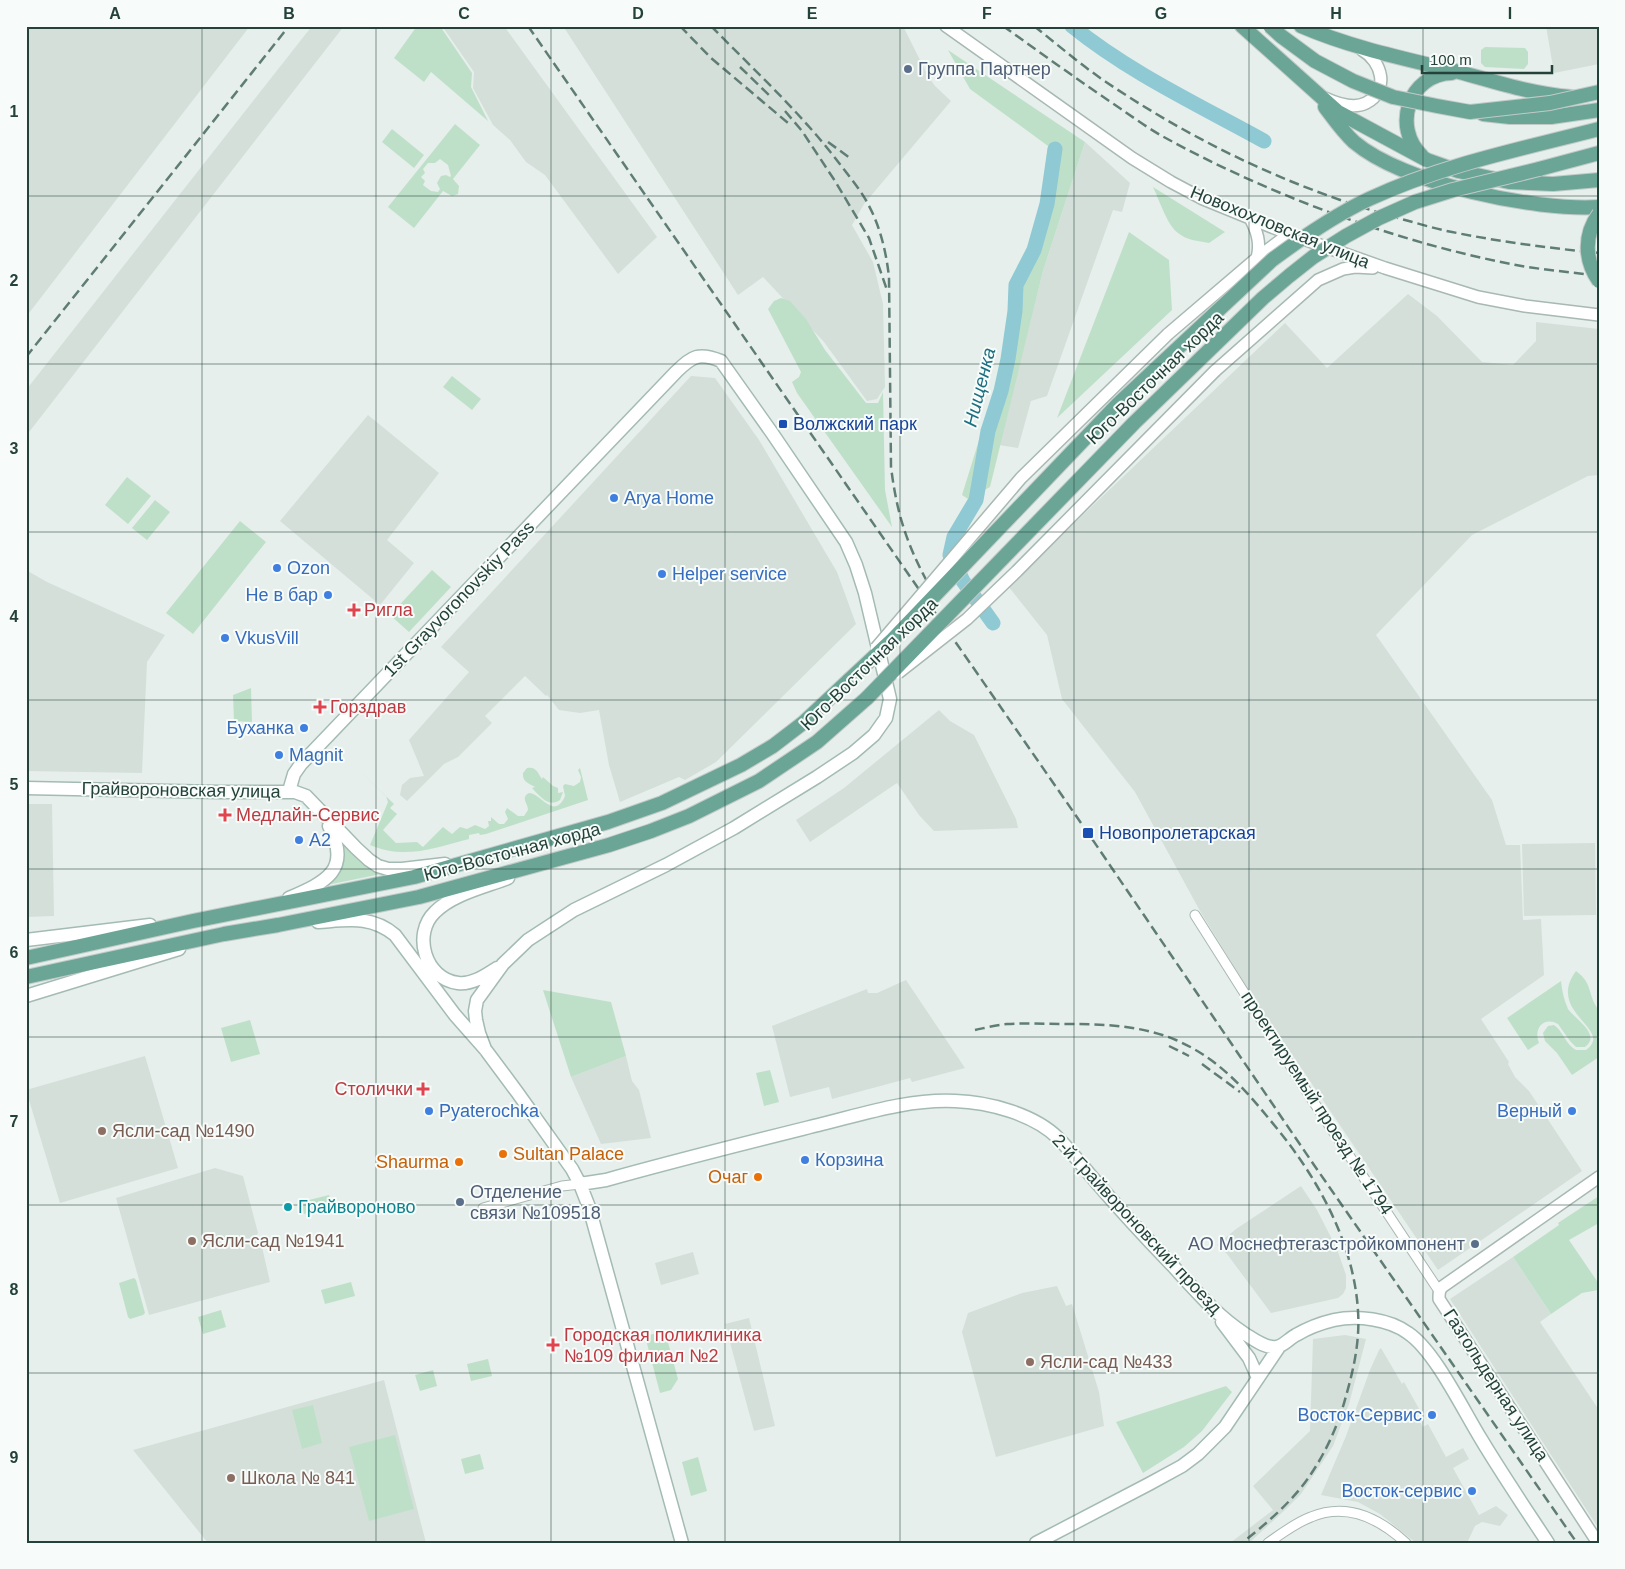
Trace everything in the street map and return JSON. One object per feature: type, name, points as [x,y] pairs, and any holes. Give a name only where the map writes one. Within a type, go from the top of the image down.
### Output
[{"type":"main road","points":[[1242,26],[1338,112],[1426,160],[1458,171],[1509,182],[1553,184],[1599,180]]},
{"type":"main road","points":[[1270,26],[1316,61],[1352,81],[1393,97],[1470,112],[1510,117],[1551,117],[1599,110]]},
{"type":"main road","points":[[1301,26],[1323,36],[1356,46],[1536,93],[1577,98],[1599,97]]},
{"type":"main road","points":[[1426,160],[1417,150],[1407,129],[1406,119],[1411,98],[1424,82],[1435,76],[1460,72]]},
{"type":"main road","points":[[1470,112],[1550,103],[1599,92]]},
{"type":"main road","points":[[1316,94],[1337,124],[1354,142],[1376,157],[1428,180],[1520,202],[1555,206],[1599,207]]},
{"type":"main road","name":"Юго-Восточная хорда","points":[[29,958],[193,921],[414,877],[608,822],[662,803],[741,765],[773,746],[803,722],[893,639],[1118,404],[1272,260],[1298,241],[1367,199],[1406,183],[1445,169],[1599,129]]},
{"type":"main road","name":"Юго-Восточная хорда","points":[[30,976],[224,934],[419,897],[546,864],[651,831],[698,812],[759,781],[817,742],[867,698],[1134,423],[1263,298],[1313,257],[1371,222],[1415,202],[1453,190],[1599,153]]},
{"type":"main road","points":[[1599,214],[1588,234],[1587,248],[1589,261],[1594,274],[1599,280]]},
{"type":"main road","name":"1st Grayvoronovskiy Pass","points":[[289,791],[294,774],[301,764],[686,363],[697,356],[710,356],[721,361],[846,542],[856,565],[864,593],[890,699],[886,718],[874,735],[853,753],[817,777],[734,828],[666,865],[574,910],[528,940],[503,964]]},
{"type":"main road","name":"Грайвороновская улица","points":[[26,788],[220,792],[289,791],[306,796],[325,817]]},
{"type":"main road","points":[[325,817],[369,860],[378,866],[388,869],[402,869],[482,858]]},
{"type":"main road","points":[[274,905],[310,889],[330,875],[336,867],[338,848],[325,817]]},
{"type":"main road","points":[[503,964],[479,979],[469,982],[459,983],[440,976],[427,960],[423,939],[427,926],[433,913],[457,898],[546,864]]},
{"type":"main road","points":[[278,925],[358,920],[384,925],[395,935],[455,1015],[485,1049],[572,1169],[590,1207],[682,1543]]},
{"type":"main road","points":[[26,940],[193,921]]},
{"type":"main road","points":[[26,996],[144,961],[224,934]]},
{"type":"main road","points":[[485,1049],[478,1034],[475,1011],[477,1000],[503,964]]},
{"type":"main road","name":"2-й Грайвороновский проезд","points":[[580,1184],[606,1180],[792,1131],[911,1103],[956,1101],[978,1103],[1006,1109],[1028,1118],[1055,1135],[1146,1238],[1205,1300],[1242,1332],[1268,1347],[1279,1347]]},
{"type":"main road","points":[[1205,1300],[1246,1353],[1254,1366],[1258,1378]]},
{"type":"main road","points":[[1036,1543],[1141,1489],[1193,1458],[1220,1432],[1279,1347],[1301,1332],[1320,1324],[1339,1319],[1358,1319],[1392,1324],[1407,1332],[1422,1345],[1548,1543]]},
{"type":"street","name":"Новохохловская улица","points":[[946,26],[1132,158],[1203,199],[1288,234],[1385,268],[1478,297],[1525,306],[1599,315]]},
{"type":"street","points":[[1316,94],[1334,102],[1356,105],[1368,102],[1374,97],[1381,82],[1378,67],[1375,60],[1369,54],[1356,46]]},
{"type":"street","points":[[1250,218],[1258,237],[1260,248],[1257,258]]},
{"type":"street","points":[[849,680],[1021,478],[1168,334],[1288,234]]},
{"type":"street","points":[[867,698],[967,619],[1017,572],[1215,371],[1318,280],[1343,269],[1355,267],[1385,268]]},
{"type":"street","name":"проектируемый проезд № 1794","points":[[1195,915],[1307,1092],[1439,1291]]},
{"type":"street","name":"Газгольдерная улица","points":[[1598,1543],[1439,1299],[1439,1291],[1442,1286],[1599,1177]]},
{"type":"street","points":[[483,1208],[555,1188],[580,1184]]},
{"type":"street","points":[[1268,1543],[1309,1517],[1328,1512],[1342,1511],[1372,1518],[1406,1543]]},
{"type":"shaded area","points":[[26,26],[250,26],[26,317]]},
{"type":"shaded area","points":[[312,26],[344,26],[26,436],[26,390]]},
{"type":"shaded area","points":[[442,26],[504,26],[657,237],[618,274],[545,175],[526,162],[510,140],[493,125],[473,88],[474,72]]},
{"type":"shaded area","points":[[563,26],[901,26],[904,28],[928,76],[935,86],[951,101],[864,204],[852,225],[873,262],[883,304],[885,387],[877,399],[867,401],[824,342],[763,277],[738,295]]},
{"type":"shaded area","points":[[1546,26],[1599,26],[1599,64],[1554,73]]},
{"type":"shaded area","points":[[1085,142],[1130,183],[1122,212],[1113,210],[1047,396],[1031,401],[1018,448],[999,445],[1043,271]]},
{"type":"shaded area","points":[[1408,294],[1437,316],[1482,362],[1513,365],[1536,341],[1536,322],[1599,329],[1599,475],[1588,476],[1472,535],[1376,635],[1492,800],[1506,845],[1520,845],[1523,920],[1541,919],[1544,975],[1481,1019],[1509,1062],[1508,1064],[1515,1077],[1529,1091],[1582,1171],[1438,1270],[1251,994],[1200,911],[1135,792],[1062,699],[1047,635],[1008,586],[1285,323],[1327,368]]},
{"type":"shaded area","points":[[691,376],[715,378],[759,440],[837,572],[856,624],[716,762],[685,780],[679,777],[620,802],[609,765],[599,710],[580,713],[559,710],[547,695],[525,676],[485,716],[492,723],[458,757],[444,764],[407,801],[400,795],[402,785],[410,778],[424,776],[409,740],[469,672],[441,647]]},
{"type":"shaded area","points":[[368,415],[439,473],[387,540],[414,563],[380,605],[280,521]]},
{"type":"shaded area","points":[[26,570],[47,582],[165,635],[147,662],[142,773],[26,771]]},
{"type":"shaded area","points":[[939,710],[950,721],[974,735],[1016,819],[1018,828],[934,831],[919,815],[897,783],[810,842],[796,820],[844,788]]},
{"type":"shaded area","points":[[26,804],[52,804],[54,916],[26,917]]},
{"type":"shaded area","points":[[1595,843],[1596,915],[1524,916],[1522,844]]},
{"type":"shaded area","points":[[906,980],[965,1068],[912,1082],[910,1078],[832,1099],[829,1087],[790,1097],[772,1026],[867,989],[868,993],[877,993]]},
{"type":"shaded area","name":"Ясли-сад №1490","points":[[145,1056],[178,1168],[60,1203],[26,1090]]},
{"type":"shaded area","points":[[626,1056],[632,1081],[639,1090],[651,1138],[601,1144],[571,1077]]},
{"type":"shaded area","name":"Ясли-сад №1941","points":[[215,1168],[243,1176],[258,1233],[255,1238],[257,1244],[262,1247],[270,1282],[149,1315],[116,1198]]},
{"type":"shaded area","points":[[1301,1186],[1317,1210],[1337,1249],[1346,1275],[1346,1288],[1338,1298],[1271,1313],[1227,1254],[1217,1245],[1236,1229]]},
{"type":"shaded area","points":[[693,1252],[699,1274],[661,1285],[655,1263]]},
{"type":"shaded area","points":[[1513,1257],[1551,1314],[1540,1322],[1599,1410],[1599,1529],[1450,1299]]},
{"type":"shaded area","name":"Ясли-сад №433","points":[[1057,1286],[1066,1306],[1072,1304],[1099,1392],[1104,1426],[996,1457],[962,1332],[968,1313],[1022,1293]]},
{"type":"shaded area","points":[[749,1318],[775,1426],[754,1431],[725,1324]]},
{"type":"shaded area","points":[[1345,1335],[1366,1339],[1349,1404],[1333,1446],[1301,1494],[1286,1509],[1249,1543],[1230,1543],[1273,1510],[1253,1486],[1310,1431],[1313,1339]]},
{"type":"shaded area","points":[[1381,1348],[1402,1384],[1404,1382],[1422,1414],[1417,1417],[1423,1427],[1428,1424],[1446,1457],[1463,1448],[1469,1459],[1453,1468],[1479,1515],[1496,1506],[1508,1515],[1500,1526],[1482,1522],[1475,1526],[1467,1543],[1416,1543],[1380,1514],[1358,1502],[1321,1495],[1346,1436],[1370,1370]]},
{"type":"shaded area","points":[[384,1380],[426,1543],[208,1543],[133,1450]]},
{"type":"green space","points":[[417,26],[440,26],[472,73],[471,87],[488,121],[431,72],[424,82],[394,58]]},
{"type":"green space","points":[[1485,47],[1525,48],[1528,52],[1528,64],[1524,69],[1485,67],[1481,63],[1481,50]]},
{"type":"green space","points":[[948,50],[1085,142],[1043,271],[990,487],[968,499],[962,495],[997,382],[1041,200],[1048,146],[970,89]]},
{"type":"green space","points":[[455,124],[480,145],[453,179],[459,186],[458,194],[452,196],[443,191],[414,228],[388,207]],"holes":[[[440,159],[448,165],[451,176],[441,176],[437,183],[440,189],[438,192],[431,191],[423,185],[425,181],[421,177],[425,173],[423,169],[428,163],[435,163]]]},
{"type":"green space","points":[[392,129],[424,155],[414,168],[382,142]]},
{"type":"green space","points":[[1153,187],[1225,232],[1209,243],[1192,240],[1181,235],[1170,224]]},
{"type":"green space","points":[[1129,232],[1169,260],[1172,310],[1057,418]]},
{"type":"green space","points":[[781,298],[790,301],[806,319],[825,350],[866,403],[878,403],[883,392],[885,490],[892,527],[797,393],[792,382],[799,377],[801,372],[768,309],[774,301]]},
{"type":"green space","points":[[452,376],[481,399],[472,410],[443,387]]},
{"type":"green space","points":[[127,477],[151,496],[128,524],[105,505]]},
{"type":"green space","points":[[155,500],[170,512],[147,540],[132,528]]},
{"type":"green space","points":[[240,521],[266,542],[193,634],[166,613]]},
{"type":"green space","points":[[432,570],[451,587],[409,632],[390,615]]},
{"type":"green space","points":[[251,688],[252,722],[234,721],[233,695]]},
{"type":"green space","points":[[527,768],[535,769],[542,779],[543,777],[558,788],[558,793],[563,792],[560,800],[552,803],[544,800],[532,788],[535,787],[526,782],[523,773]]},
{"type":"green space","points":[[580,768],[588,800],[486,834],[469,835],[469,839],[432,849],[395,852],[370,845],[388,802],[386,796],[394,804],[390,808],[397,814],[383,830],[396,843],[417,842],[423,847],[443,827],[452,834],[460,827],[467,829],[475,825],[485,829],[489,826],[488,821],[491,821],[491,817],[499,824],[504,824],[508,819],[505,812],[507,808],[518,816],[524,816],[528,810],[525,797],[529,793],[534,794],[547,804],[556,806],[561,803],[565,796],[563,786],[565,784],[574,786],[580,782],[581,777],[578,770]]},
{"type":"green space","points":[[343,843],[386,873],[327,885],[338,866]]},
{"type":"green space","points":[[1576,971],[1588,985],[1595,1005],[1599,1010],[1599,1057],[1572,1075],[1557,1053],[1545,1041],[1543,1033],[1548,1026],[1554,1025],[1569,1045],[1576,1050],[1586,1050],[1593,1042],[1592,1035],[1573,1009],[1569,998],[1569,986]]},
{"type":"green space","points":[[1561,981],[1568,1009],[1589,1032],[1589,1042],[1585,1047],[1576,1047],[1558,1024],[1548,1021],[1539,1028],[1537,1033],[1539,1043],[1528,1050],[1507,1018]]},
{"type":"green space","points":[[543,990],[611,1002],[626,1056],[571,1077]]},
{"type":"green space","points":[[250,1020],[260,1054],[231,1062],[221,1028]]},
{"type":"green space","points":[[770,1070],[779,1102],[764,1106],[756,1073]]},
{"type":"green space","points":[[329,1195],[332,1206],[304,1214],[301,1202]]},
{"type":"green space","points":[[1599,1196],[1599,1223],[1569,1240],[1597,1281],[1598,1290],[1582,1293],[1551,1314],[1513,1257],[1559,1225],[1558,1223]]},
{"type":"green space","points":[[134,1278],[145,1313],[130,1319],[119,1283]]},
{"type":"green space","points":[[351,1282],[355,1296],[325,1304],[321,1290]]},
{"type":"green space","points":[[221,1310],[226,1327],[203,1334],[198,1317]]},
{"type":"green space","points":[[665,1331],[678,1379],[671,1390],[660,1393],[645,1336]]},
{"type":"green space","points":[[488,1359],[492,1376],[471,1381],[467,1364]]},
{"type":"green space","points":[[433,1370],[437,1386],[420,1391],[415,1375]]},
{"type":"green space","points":[[1226,1386],[1232,1392],[1202,1431],[1184,1447],[1143,1473],[1116,1422]]},
{"type":"green space","points":[[313,1405],[322,1443],[302,1449],[292,1410]]},
{"type":"green space","points":[[395,1435],[414,1509],[369,1521],[349,1447]]},
{"type":"green space","points":[[480,1454],[484,1469],[465,1474],[461,1459]]},
{"type":"green space","points":[[698,1457],[707,1491],[691,1496],[682,1462]]},
{"type":"waterway","name":"Нищенка","points":[[1072,26],[1141,74],[1264,141]]},
{"type":"waterway","name":"Нищенка","points":[[993,623],[963,581],[950,555],[954,537],[976,500],[988,431],[1001,391],[1008,359],[1015,311],[1016,285],[1034,250],[1047,204],[1055,149]]},
{"type":"railway","points":[[26,357],[289,26]]},
{"type":"railway","points":[[528,26],[1088,833],[1314,1165],[1577,1543]]},
{"type":"railway","points":[[680,26],[711,58],[788,123]]},
{"type":"railway","points":[[711,26],[809,127],[862,193],[876,221],[884,248],[889,277],[891,467],[893,484],[909,543],[930,587]]},
{"type":"railway","points":[[1003,26],[1091,89],[1157,133],[1203,158],[1289,197],[1379,230],[1471,255],[1526,267],[1599,276]]},
{"type":"railway","points":[[1034,26],[1079,62],[1141,105],[1213,145],[1288,180],[1365,208],[1440,229],[1507,242],[1599,253]]},
{"type":"railway","points":[[740,67],[769,95]]},
{"type":"railway","points":[[785,111],[802,131],[869,238],[887,290]]},
{"type":"railway","points":[[828,142],[850,158]]},
{"type":"railway","points":[[975,1030],[1007,1024],[1092,1024],[1135,1028],[1176,1040],[1207,1057],[1245,1091],[1294,1151],[1321,1193],[1342,1238],[1355,1286],[1358,1333],[1352,1375],[1336,1426],[1311,1474],[1288,1502],[1242,1543]]},
{"type":"railway","points":[[1169,1046],[1189,1056]]},
{"type":"railway","points":[[1202,1064],[1240,1092]]},
{"type":"place","name":"Группа Партнер","points":[[908,69]]},
{"type":"place","name":"Волжский парк","points":[[783,424]]},
{"type":"place","name":"Arya Home","points":[[614,498]]},
{"type":"place","name":"Ozon","points":[[277,568]]},
{"type":"place","name":"Helper service","points":[[662,574]]},
{"type":"place","name":"Не в бар","points":[[328,595]]},
{"type":"place","name":"Ригла","points":[[354,610]]},
{"type":"place","name":"VkusVill","points":[[225,638]]},
{"type":"place","name":"Горздрав","points":[[320,707]]},
{"type":"place","name":"Буханка","points":[[304,728]]},
{"type":"place","name":"Magnit","points":[[279,755]]},
{"type":"place","name":"Медлайн-Сервис","points":[[225,815]]},
{"type":"place","name":"Новопролетарская","points":[[1088,833]]},
{"type":"place","name":"A2","points":[[299,840]]},
{"type":"place","name":"Столички","points":[[423,1089]]},
{"type":"place","name":"Pyaterochka","points":[[429,1111]]},
{"type":"place","name":"Верный","points":[[1572,1111]]},
{"type":"place","name":"Ясли-сад №1490","points":[[102,1131]]},
{"type":"place","name":"Sultan Palace","points":[[503,1154]]},
{"type":"place","name":"Корзина","points":[[805,1160]]},
{"type":"place","name":"Shaurma","points":[[459,1162]]},
{"type":"place","name":"Очаг","points":[[758,1177]]},
{"type":"place","name":"Отделение связи №109518","points":[[460,1202]]},
{"type":"place","name":"Грайвороново","points":[[288,1207]]},
{"type":"place","name":"Ясли-сад №1941","points":[[192,1241]]},
{"type":"place","name":"АО Моснефтегазстройкомпонент","points":[[1475,1244]]},
{"type":"place","name":"Городская поликлиника №109 филиал №2","points":[[553,1345]]},
{"type":"place","name":"Ясли-сад №433","points":[[1030,1362]]},
{"type":"place","name":"Восток-Сервис","points":[[1432,1415]]},
{"type":"place","name":"Школа № 841","points":[[231,1478]]},
{"type":"place","name":"Восток-сервис","points":[[1472,1491]]}]
